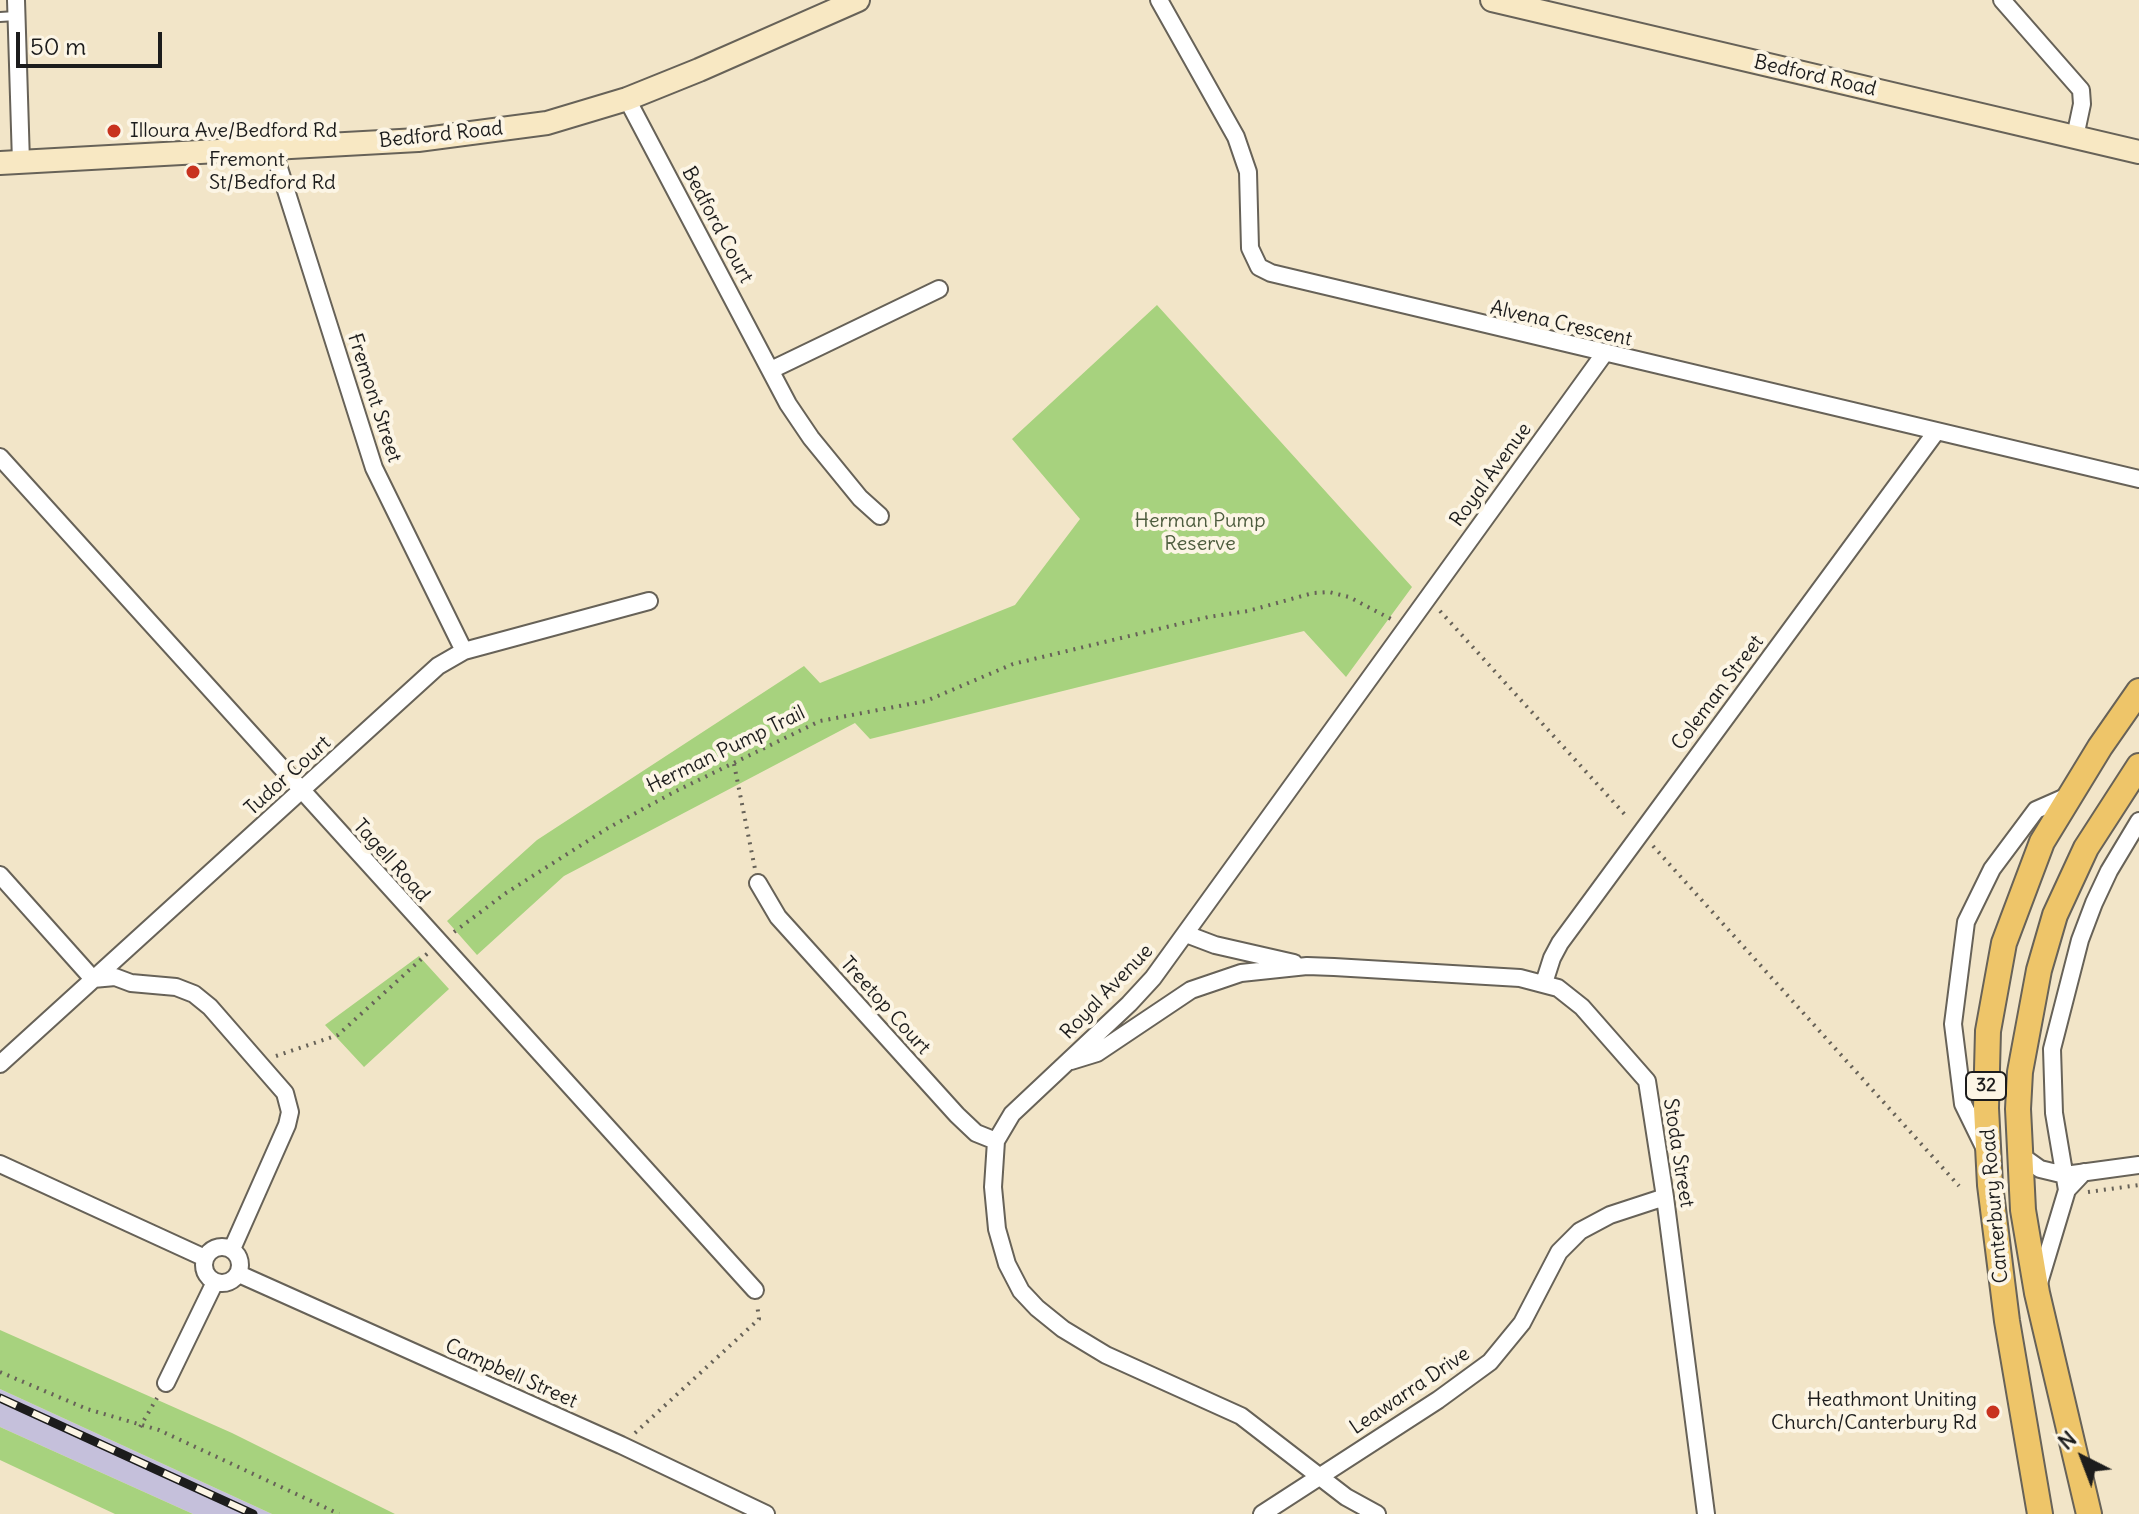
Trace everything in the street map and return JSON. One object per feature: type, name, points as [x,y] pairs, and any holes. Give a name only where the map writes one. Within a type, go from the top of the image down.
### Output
[{"type":"main road","name":"Bedford Road","points":[[11,162],[418,140],[533,125],[591,112],[627,99],[699,70],[833,5],[858,0]]},
{"type":"main road","name":"Bedford Road","points":[[1492,0],[2139,152]]},
{"type":"main road","name":"Canterbury Road","points":[[2040,1514],[2007,1321],[1988,1156],[1988,1031],[2001,958],[2016,907],[2042,842],[2139,691]]},
{"type":"main road","name":"Canterbury Road","points":[[2089,1514],[2037,1293],[2023,1210],[2019,1154],[2020,1072],[2031,1005],[2048,938],[2069,881],[2086,848],[2139,766]]},
{"type":"street","name":"Alvena Crescent","points":[[1159,0],[1236,137],[1248,172],[1250,248],[1259,267],[1292,281],[2139,479]]},
{"type":"street","points":[[2002,0],[2081,90],[2082,104],[2075,137]]},
{"type":"street","points":[[11,11],[11,162]]},
{"type":"street","name":"Bedford Court","points":[[627,99],[788,404],[811,438],[860,498],[880,516]]},
{"type":"street","name":"Fremont Street","points":[[272,146],[374,468],[464,651]]},
{"type":"street","points":[[771,370],[939,289]]},
{"type":"street","name":"Royal Avenue","points":[[996,1141],[1012,1114],[1145,987],[1186,934],[1604,354]]},
{"type":"street","name":"Coleman Street","points":[[1544,983],[1560,943],[1936,432]]},
{"type":"street","name":"Tagell Road","points":[[0,457],[755,1290]]},
{"type":"street","name":"Tudor Court","points":[[0,1064],[438,666],[464,651],[649,601]]},
{"type":"street","points":[[1988,1156],[1963,1104],[1953,1024],[1966,922],[1992,869],[2036,810],[2070,795]]},
{"type":"street","points":[[2070,1186],[2054,1113],[2052,1049],[2080,940],[2094,903],[2139,821]]},
{"type":"street","points":[[0,875],[93,979],[115,977],[123,982],[176,987],[194,994],[210,1007],[285,1093],[290,1112],[287,1125],[232,1249]]},
{"type":"street","name":"Treetop Court","points":[[758,883],[778,917],[957,1115],[976,1133],[996,1141]]},
{"type":"street","name":"Stoda Street","points":[[1186,934],[1215,945],[1307,966]]},
{"type":"street","name":"Stoda Street","points":[[1068,1062],[1097,1053],[1191,990],[1241,973],[1307,966],[1520,978],[1558,988],[1582,1007],[1647,1081],[1706,1514]]},
{"type":"street","points":[[996,1141],[993,1187],[999,1238],[1007,1264],[1021,1291],[1037,1308],[1063,1329],[1106,1355],[1241,1416],[1346,1497],[1377,1514]]},
{"type":"street","points":[[2019,1154],[2070,1186]]},
{"type":"street","points":[[0,1164],[205,1258]]},
{"type":"street","points":[[2037,1293],[2070,1186],[2084,1172],[2139,1165]]},
{"type":"street","name":"Leawarra Drive","points":[[1262,1514],[1438,1400],[1490,1362],[1522,1323],[1559,1252],[1580,1231],[1610,1215],[1665,1197]]},
{"type":"street","points":[[226,1246],[239,1257],[239,1274],[226,1283],[215,1282],[204,1270],[205,1258],[213,1248],[226,1246]]},
{"type":"street","name":"Campbell Street","points":[[239,1274],[621,1445],[766,1514]]},
{"type":"street","points":[[166,1383],[215,1282]]},
{"type":"path","name":"Herman Pump Trail","points":[[259,1061],[338,1035],[439,943],[506,893],[608,828],[820,721],[926,701],[1013,664],[1208,617],[1248,611],[1313,593],[1329,592],[1349,597],[1406,627]]},
{"type":"path","points":[[1434,605],[1628,818]]},
{"type":"path","points":[[734,763],[758,883]]},
{"type":"path","points":[[1652,844],[1959,1186]]},
{"type":"path","points":[[2070,1186],[2139,1185]]},
{"type":"path","points":[[621,1445],[759,1319],[755,1290]]},
{"type":"path","points":[[0,1372],[87,1409],[140,1427],[159,1430],[339,1514]]},
{"type":"path","points":[[140,1427],[166,1383]]},
{"type":"shaded area","points":[[0,1389],[272,1514],[193,1514],[0,1427]]},
{"type":"green space","name":"Herman Pump Reserve","points":[[1157,305],[1412,587],[1346,677],[1304,631],[870,739],[855,723],[564,876],[477,955],[447,921],[537,840],[804,666],[820,683],[1015,605],[1080,519],[1012,439]]},
{"type":"green space","points":[[419,956],[449,989],[364,1067],[325,1025]]},
{"type":"green space","points":[[0,1330],[232,1433],[395,1514],[272,1514],[0,1389]]},
{"type":"green space","points":[[0,1427],[193,1514],[115,1514],[0,1460]]},
{"type":"railway","points":[[0,1398],[253,1514]]},
{"type":"place","name":"Illoura Ave/Bedford Rd","points":[[114,131]]},
{"type":"place","name":"Fremont St/Bedford Rd","points":[[193,172]]},
{"type":"place","name":"Heathmont Uniting Church/Canterbury Rd","points":[[1993,1412]]}]
